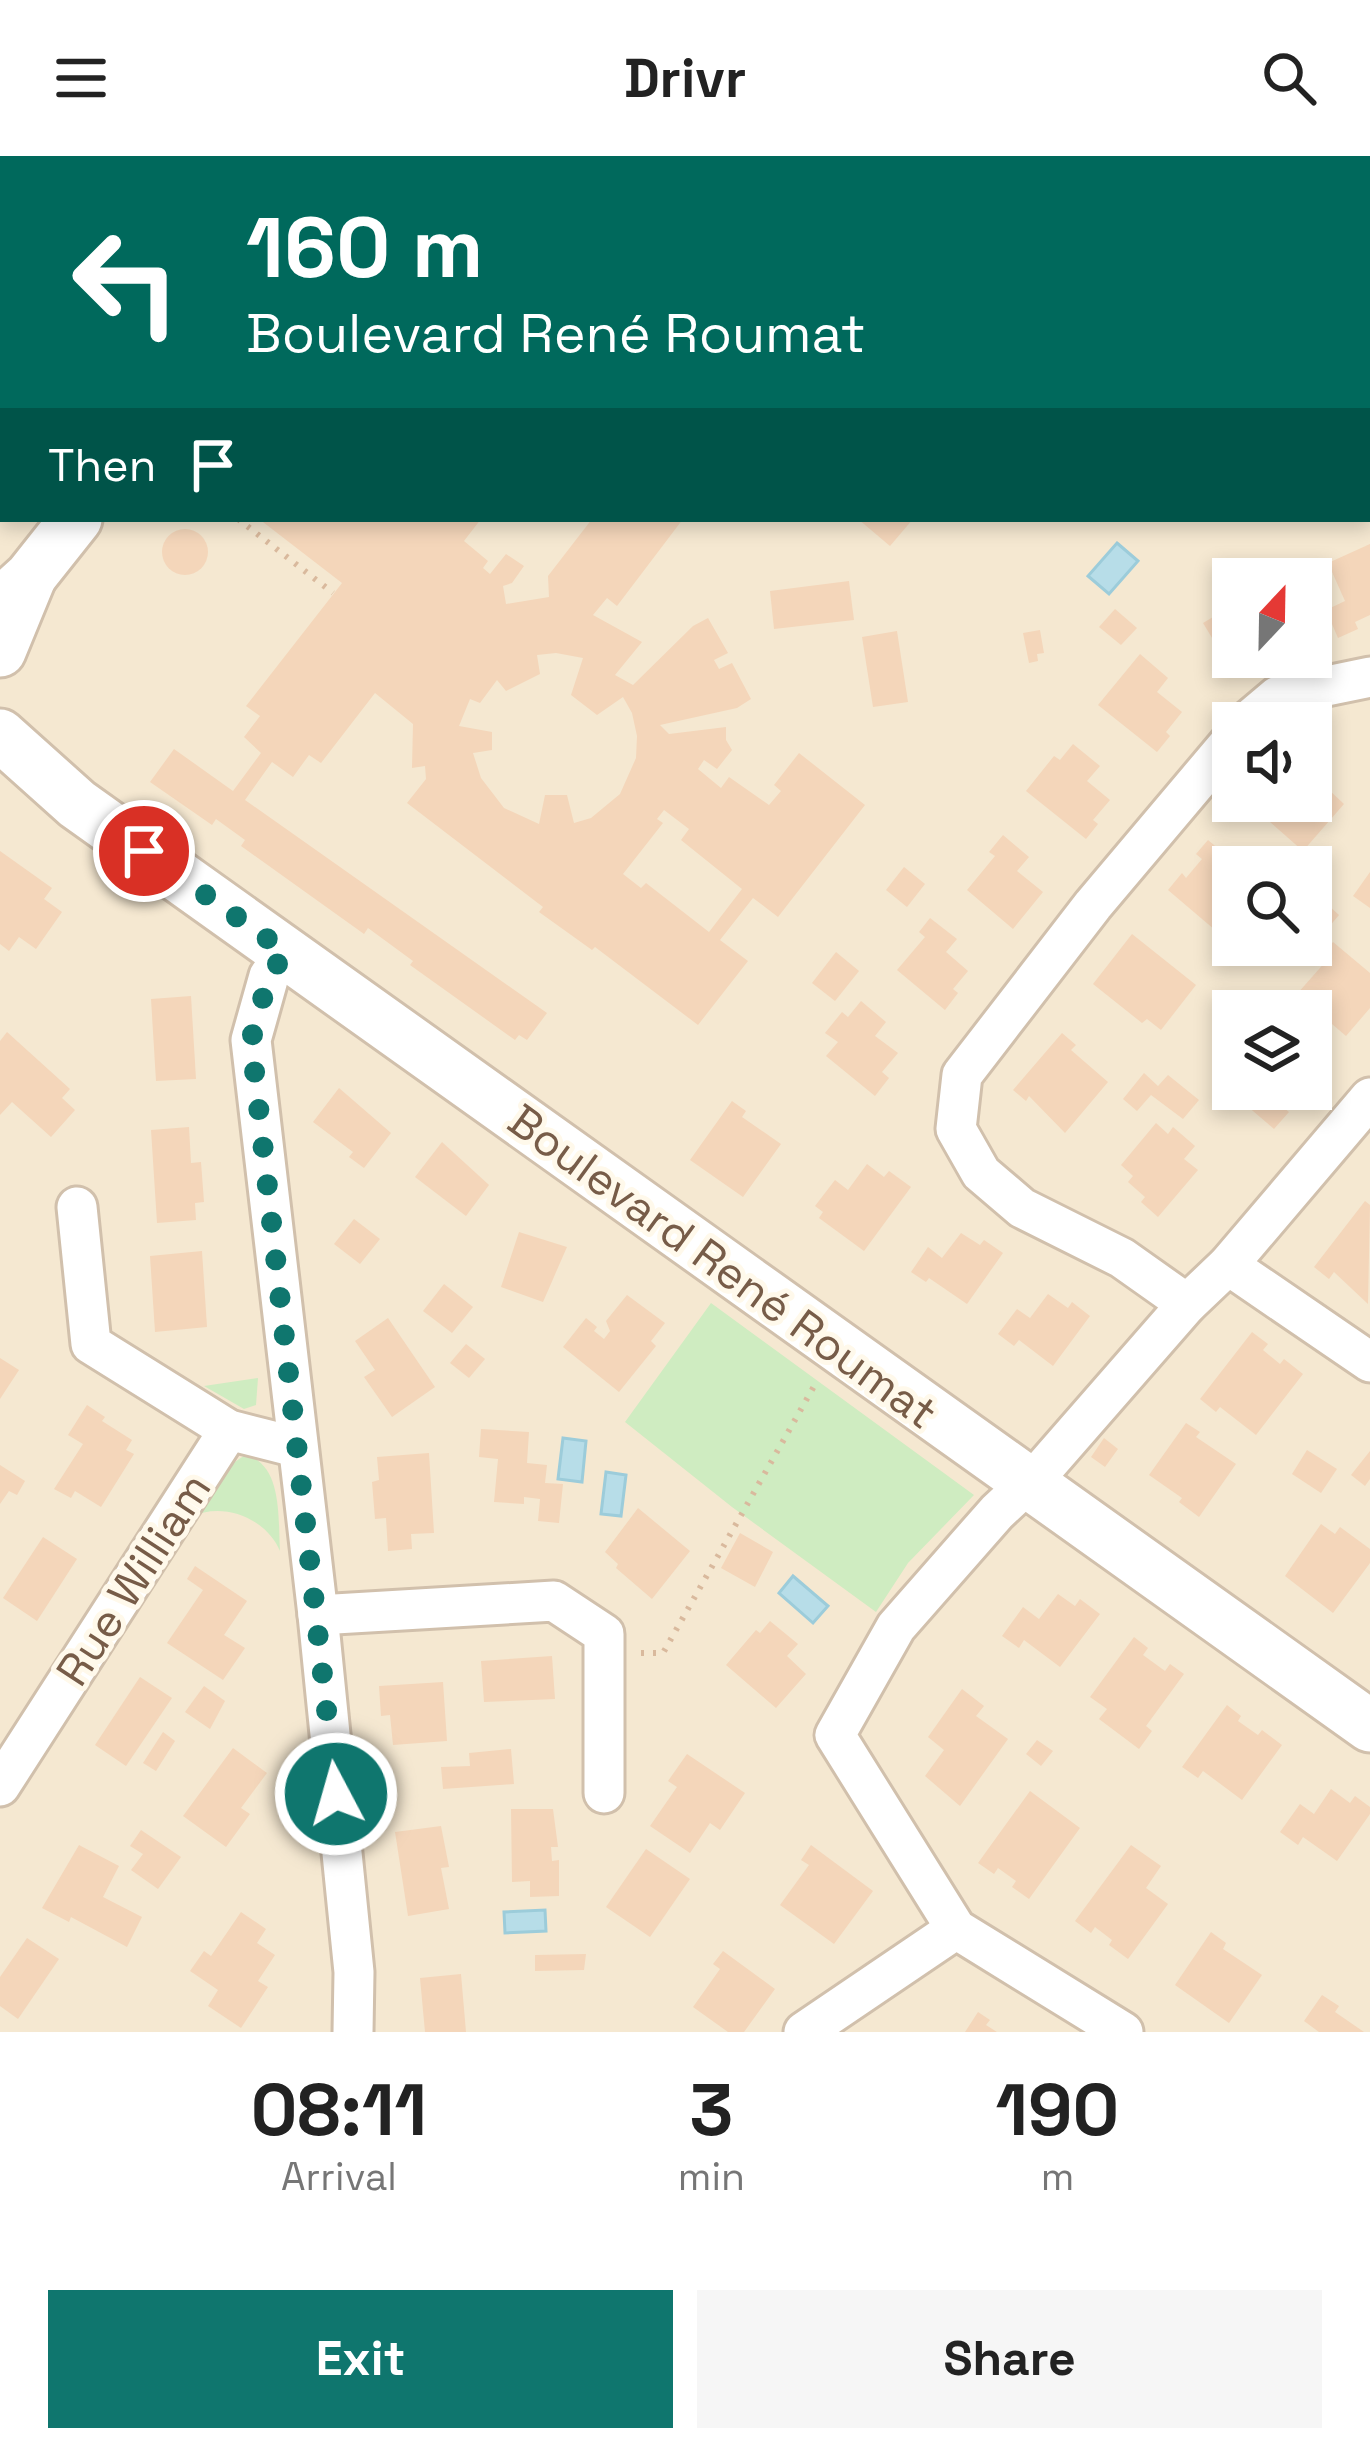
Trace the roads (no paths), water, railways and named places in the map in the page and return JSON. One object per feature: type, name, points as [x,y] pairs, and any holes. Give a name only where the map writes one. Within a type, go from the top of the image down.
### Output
[{"type":"street","points":[[0,651],[15,591],[73,522]]},
{"type":"street","points":[[1271,702],[1278,696],[1370,677]]},
{"type":"street","name":"Boulevard René Roumat","points":[[0,735],[77,804],[1370,1726]]},
{"type":"street","points":[[1187,1304],[1122,1258],[1022,1208],[981,1173],[956,1129],[962,1075],[1093,905],[1212,764]]},
{"type":"street","name":"Boulevard René Roumat","points":[[0,770],[77,804]]},
{"type":"street","points":[[286,952],[269,976],[251,1040],[318,1616],[354,1972],[353,2032]]},
{"type":"street","points":[[1123,2032],[956,1929],[836,1735],[896,1627],[1187,1304],[1228,1265],[1370,1098]]},
{"type":"street","points":[[77,1208],[91,1344],[229,1430]]},
{"type":"street","points":[[1228,1265],[1370,1362]]},
{"type":"street","name":"Rue William","points":[[0,1786],[229,1430],[296,1447]]},
{"type":"street","points":[[318,1616],[554,1601],[604,1634],[604,1793]]},
{"type":"street","points":[[804,2032],[956,1929]]},
{"type":"water","points":[[1117,543],[1138,561],[1109,594],[1088,576]]},
{"type":"water","points":[[563,1438],[586,1441],[582,1482],[558,1479]]},
{"type":"water","points":[[606,1472],[626,1475],[621,1516],[601,1514]]},
{"type":"water","points":[[793,1576],[828,1606],[813,1623],[779,1593]]},
{"type":"water","points":[[545,1910],[546,1931],[505,1933],[504,1912]]}]
